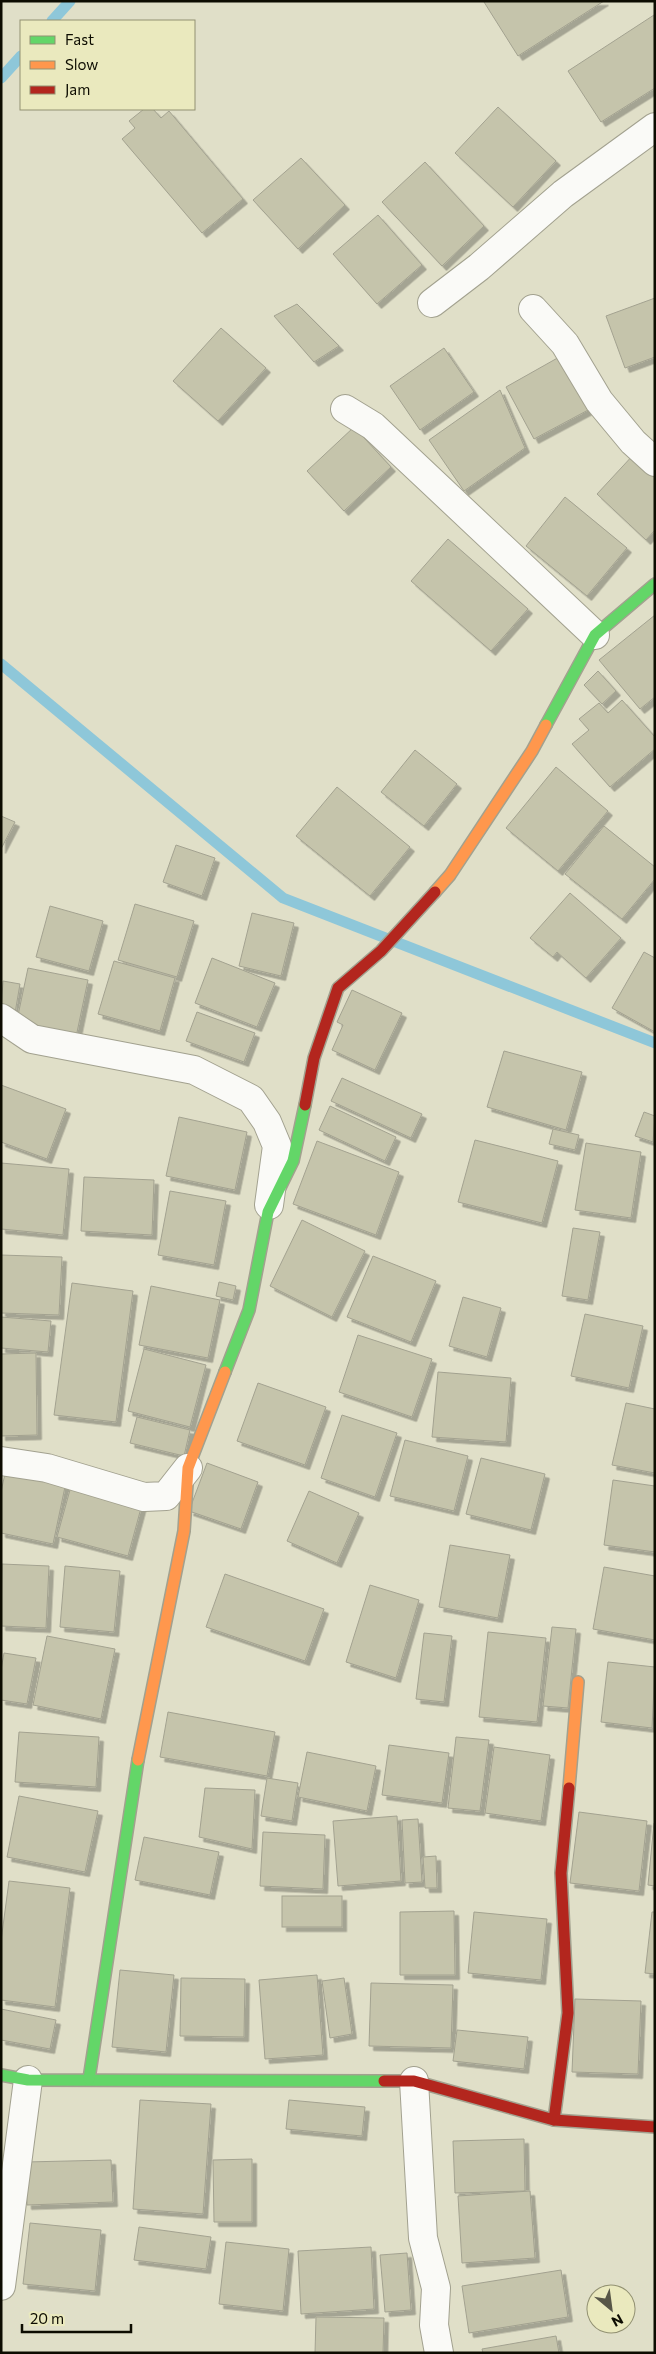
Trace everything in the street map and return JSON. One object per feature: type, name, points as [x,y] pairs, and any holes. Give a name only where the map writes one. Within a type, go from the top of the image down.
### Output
[{"type":"street","points":[[432,303],[480,267],[563,194],[655,127]]},
{"type":"street","points":[[533,309],[565,344],[599,401],[633,442],[655,462]]},
{"type":"street","points":[[345,409],[373,426],[594,635]]},
{"type":"street","points":[[268,1212],[293,1161],[314,1058],[338,988],[381,951],[450,875],[532,751],[594,635],[654,586]]},
{"type":"street","points":[[1,1018],[32,1039],[194,1070],[251,1099],[267,1122],[277,1146],[268,1212],[249,1310],[188,1468],[166,1496],[144,1497],[46,1468],[1,1461]]},
{"type":"street","points":[[89,2079],[136,1770],[184,1531],[188,1468]]},
{"type":"street","points":[[554,2120],[568,2013],[561,1873],[578,1682]]},
{"type":"street","points":[[1,2075],[28,2080],[414,2081],[554,2120],[655,2127]]},
{"type":"street","points":[[1,2286],[28,2080]]},
{"type":"street","points":[[414,2081],[423,2238],[436,2288],[434,2325],[439,2353]]},
{"type":"building","points":[[604,1],[518,56],[484,2]]},
{"type":"building","points":[[654,15],[655,88],[601,122],[568,71]]},
{"type":"building","points":[[498,107],[556,161],[513,207],[455,153]]},
{"type":"building","points":[[143,110],[154,110],[161,118],[169,111],[243,199],[202,233],[122,139],[135,128],[129,121]]},
{"type":"building","points":[[301,158],[345,205],[298,249],[253,200]]},
{"type":"building","points":[[425,162],[484,226],[442,266],[382,202]]},
{"type":"building","points":[[378,215],[422,265],[377,304],[333,254]]},
{"type":"building","points":[[655,298],[655,357],[625,368],[606,316]]},
{"type":"building","points":[[297,304],[339,346],[314,362],[274,316]]},
{"type":"building","points":[[221,328],[266,368],[218,421],[173,381]]},
{"type":"building","points":[[444,348],[474,392],[420,430],[390,386]]},
{"type":"building","points":[[561,356],[590,409],[534,439],[506,387]]},
{"type":"building","points":[[500,390],[525,448],[464,491],[429,440]]},
{"type":"building","points":[[354,427],[391,467],[344,511],[307,471]]},
{"type":"building","points":[[635,453],[655,471],[655,530],[646,540],[597,494]]},
{"type":"building","points":[[565,497],[627,548],[587,596],[526,546]]},
{"type":"building","points":[[448,539],[528,609],[491,651],[411,581]]},
{"type":"building","points":[[655,615],[655,697],[640,709],[599,660]]},
{"type":"building","points":[[598,671],[616,691],[602,704],[584,685]]},
{"type":"building","points":[[622,700],[655,737],[655,749],[610,787],[572,744],[589,730],[579,719],[599,703],[608,713]]},
{"type":"building","points":[[415,750],[457,784],[424,826],[381,792]]},
{"type":"building","points":[[556,767],[608,811],[558,871],[506,828]]},
{"type":"building","points":[[337,787],[410,847],[370,896],[296,836]]},
{"type":"building","points":[[1,816],[15,822],[1,849]]},
{"type":"building","points":[[604,826],[655,867],[655,879],[622,919],[565,874]]},
{"type":"building","points":[[176,845],[215,858],[202,896],[163,882]]},
{"type":"building","points":[[570,893],[621,938],[586,978],[557,952],[553,957],[530,938]]},
{"type":"building","points":[[135,904],[194,921],[177,977],[118,960]]},
{"type":"building","points":[[50,906],[103,921],[89,971],[36,957]]},
{"type":"building","points":[[252,913],[294,923],[281,976],[239,966]]},
{"type":"building","points":[[644,952],[655,958],[655,1032],[612,1008]]},
{"type":"building","points":[[212,958],[275,983],[257,1027],[195,1003]]},
{"type":"building","points":[[114,961],[175,978],[160,1031],[98,1014]]},
{"type":"building","points":[[28,968],[88,980],[76,1037],[16,1025]]},
{"type":"building","points":[[3,981],[20,984],[15,1013],[1,1011]]},
{"type":"building","points":[[352,990],[402,1013],[375,1070],[332,1050],[343,1025],[337,1022]]},
{"type":"building","points":[[197,1012],[255,1033],[244,1062],[186,1041]]},
{"type":"building","points":[[504,1051],[582,1072],[566,1130],[487,1107]]},
{"type":"building","points":[[342,1078],[422,1114],[411,1138],[331,1101]]},
{"type":"building","points":[[1,1085],[66,1109],[47,1159],[1,1142]]},
{"type":"building","points":[[330,1106],[396,1137],[385,1161],[319,1130]]},
{"type":"building","points":[[644,1112],[655,1116],[653,1142],[635,1136]]},
{"type":"building","points":[[179,1117],[247,1132],[235,1190],[166,1176]]},
{"type":"building","points":[[553,1129],[579,1135],[575,1150],[549,1144]]},
{"type":"building","points":[[475,1140],[558,1161],[542,1223],[458,1202]]},
{"type":"building","points":[[317,1141],[399,1172],[376,1235],[293,1204]]},
{"type":"building","points":[[586,1143],[641,1152],[631,1218],[575,1210]]},
{"type":"building","points":[[1,1163],[69,1169],[63,1235],[1,1229]]},
{"type":"building","points":[[84,1177],[154,1180],[152,1235],[81,1231]]},
{"type":"building","points":[[170,1191],[226,1201],[214,1265],[158,1255]]},
{"type":"building","points":[[302,1220],[365,1251],[332,1317],[270,1286]]},
{"type":"building","points":[[573,1228],[600,1232],[588,1300],[562,1296]]},
{"type":"building","points":[[1,1255],[62,1257],[59,1315],[1,1313]]},
{"type":"building","points":[[373,1256],[436,1281],[411,1342],[347,1317]]},
{"type":"building","points":[[219,1282],[236,1286],[233,1300],[216,1296]]},
{"type":"building","points":[[72,1283],[133,1291],[116,1422],[54,1415]]},
{"type":"building","points":[[151,1286],[220,1300],[208,1358],[139,1345]]},
{"type":"building","points":[[463,1297],[501,1308],[487,1357],[449,1346]]},
{"type":"building","points":[[585,1314],[643,1326],[629,1388],[571,1376]]},
{"type":"building","points":[[1,1317],[51,1321],[48,1352],[1,1348]]},
{"type":"building","points":[[358,1335],[432,1359],[412,1417],[339,1392]]},
{"type":"building","points":[[144,1349],[206,1365],[190,1427],[128,1411]]},
{"type":"building","points":[[36,1353],[37,1435],[1,1436],[1,1354]]},
{"type":"building","points":[[438,1372],[511,1378],[506,1442],[432,1437]]},
{"type":"building","points":[[258,1383],[326,1407],[305,1465],[237,1441]]},
{"type":"building","points":[[626,1403],[655,1409],[655,1473],[612,1465]]},
{"type":"building","points":[[342,1415],[397,1433],[375,1497],[321,1478]]},
{"type":"building","points":[[137,1417],[190,1430],[184,1456],[130,1443]]},
{"type":"building","points":[[405,1440],[468,1456],[454,1511],[390,1496]]},
{"type":"building","points":[[481,1458],[545,1474],[531,1530],[466,1514]]},
{"type":"building","points":[[207,1463],[258,1482],[241,1529],[189,1511]]},
{"type":"building","points":[[6,1469],[66,1482],[53,1544],[1,1533],[1,1492]]},
{"type":"building","points":[[73,1479],[144,1497],[128,1556],[57,1537]]},
{"type":"building","points":[[613,1480],[655,1486],[655,1552],[604,1545]]},
{"type":"building","points":[[309,1491],[359,1513],[337,1563],[287,1541]]},
{"type":"building","points":[[450,1545],[510,1555],[498,1618],[439,1607]]},
{"type":"building","points":[[2,1564],[49,1566],[46,1628],[1,1626]]},
{"type":"building","points":[[65,1566],[120,1571],[114,1632],[60,1627]]},
{"type":"building","points":[[604,1567],[655,1576],[655,1640],[593,1629]]},
{"type":"building","points":[[225,1574],[324,1609],[305,1661],[206,1627]]},
{"type":"building","points":[[370,1585],[419,1600],[396,1678],[346,1662]]},
{"type":"building","points":[[552,1627],[576,1629],[568,1708],[543,1706]]},
{"type":"building","points":[[488,1632],[546,1638],[537,1722],[479,1717]]},
{"type":"building","points":[[424,1633],[452,1636],[444,1702],[416,1699]]},
{"type":"building","points":[[47,1636],[115,1649],[101,1719],[33,1705]]},
{"type":"building","points":[[4,1653],[36,1658],[27,1704],[1,1700],[1,1670]]},
{"type":"building","points":[[608,1662],[655,1667],[652,1728],[601,1722]]},
{"type":"building","points":[[168,1712],[275,1732],[267,1776],[160,1757]]},
{"type":"building","points":[[19,1732],[99,1737],[96,1787],[15,1782]]},
{"type":"building","points":[[456,1737],[489,1740],[480,1811],[448,1808]]},
{"type":"building","points":[[389,1745],[449,1753],[442,1803],[382,1795]]},
{"type":"building","points":[[494,1747],[550,1755],[541,1821],[485,1813]]},
{"type":"building","points":[[307,1752],[376,1766],[367,1811],[298,1797]]},
{"type":"building","points":[[267,1778],[298,1783],[292,1821],[261,1816]]},
{"type":"building","points":[[205,1788],[255,1790],[252,1849],[199,1837]]},
{"type":"building","points":[[19,1796],[98,1811],[85,1872],[7,1857]]},
{"type":"building","points":[[579,1812],[647,1821],[639,1891],[570,1883]]},
{"type":"building","points":[[397,1816],[401,1881],[338,1886],[333,1821]]},
{"type":"building","points":[[418,1819],[422,1882],[405,1883],[402,1820]]},
{"type":"building","points":[[655,1823],[655,1886],[648,1885]]},
{"type":"building","points":[[263,1832],[325,1835],[323,1889],[260,1886]]},
{"type":"building","points":[[144,1837],[219,1852],[210,1895],[135,1880]]},
{"type":"building","points":[[436,1856],[437,1888],[425,1888],[423,1857]]},
{"type":"building","points":[[9,1881],[70,1888],[55,2007],[1,2000],[1,1941]]},
{"type":"building","points":[[282,1896],[342,1896],[342,1927],[282,1927]]},
{"type":"building","points":[[454,1911],[455,1975],[400,1975],[400,1912]]},
{"type":"building","points":[[474,1912],[547,1919],[541,1980],[468,1973]]},
{"type":"building","points":[[652,1912],[655,1912],[655,1974],[645,1973]]},
{"type":"building","points":[[120,1970],[174,1975],[166,2052],[112,2047]]},
{"type":"building","points":[[317,1975],[323,2055],[265,2059],[259,1980]]},
{"type":"building","points":[[181,1978],[245,1979],[244,2037],[180,2036]]},
{"type":"building","points":[[344,1978],[352,2034],[330,2038],[322,1981]]},
{"type":"building","points":[[371,1983],[453,1985],[451,2048],[369,2046]]},
{"type":"building","points":[[575,1999],[641,2001],[638,2074],[572,2072]]},
{"type":"building","points":[[1,2009],[56,2020],[50,2049],[1,2040]]},
{"type":"building","points":[[457,2030],[528,2037],[524,2069],[453,2061]]},
{"type":"building","points":[[140,2100],[211,2104],[203,2214],[133,2209]]},
{"type":"building","points":[[289,2100],[365,2107],[362,2136],[286,2129]]},
{"type":"building","points":[[524,2139],[525,2191],[455,2193],[453,2141]]},
{"type":"building","points":[[252,2159],[252,2222],[214,2222],[213,2160]]},
{"type":"building","points":[[111,2160],[113,2202],[27,2205],[25,2162]]},
{"type":"building","points":[[530,2191],[535,2258],[462,2263],[458,2196]]},
{"type":"building","points":[[30,2223],[101,2230],[95,2291],[23,2284]]},
{"type":"building","points":[[139,2227],[211,2237],[206,2269],[134,2260]]},
{"type":"building","points":[[226,2242],[289,2249],[283,2311],[219,2304]]},
{"type":"building","points":[[371,2247],[374,2309],[301,2314],[298,2251]]},
{"type":"building","points":[[407,2253],[411,2310],[385,2312],[380,2255]]},
{"type":"building","points":[[561,2270],[568,2317],[469,2333],[462,2286]]},
{"type":"building","points":[[316,2317],[384,2318],[383,2353],[315,2353]]},
{"type":"building","points":[[556,2336],[559,2353],[483,2353],[482,2349]]},
{"type":"waterway","points":[[53,20],[70,1]]},
{"type":"waterway","points":[[1,78],[20,57]]},
{"type":"waterway","points":[[1,664],[283,898],[655,1043]]},
{"type":"traffic: fast","points":[[546,725],[595,635],[655,584]]},
{"type":"traffic: fast","points":[[225,1372],[249,1310],[268,1212],[293,1161],[305,1105]]},
{"type":"traffic: fast","points":[[89,2079],[138,1760]]},
{"type":"traffic: fast","points":[[1,2075],[28,2080],[384,2081]]},
{"type":"traffic: slow","points":[[435,892],[450,875],[532,751],[546,725]]},
{"type":"traffic: slow","points":[[138,1760],[184,1531],[188,1468],[225,1372]]},
{"type":"traffic: slow","points":[[569,1788],[578,1682]]},
{"type":"traffic: jam","points":[[305,1105],[314,1058],[338,988],[381,951],[435,892]]},
{"type":"traffic: jam","points":[[554,2120],[568,2013],[561,1873],[569,1788]]},
{"type":"traffic: jam","points":[[384,2081],[414,2081],[554,2120],[655,2127]]}]
